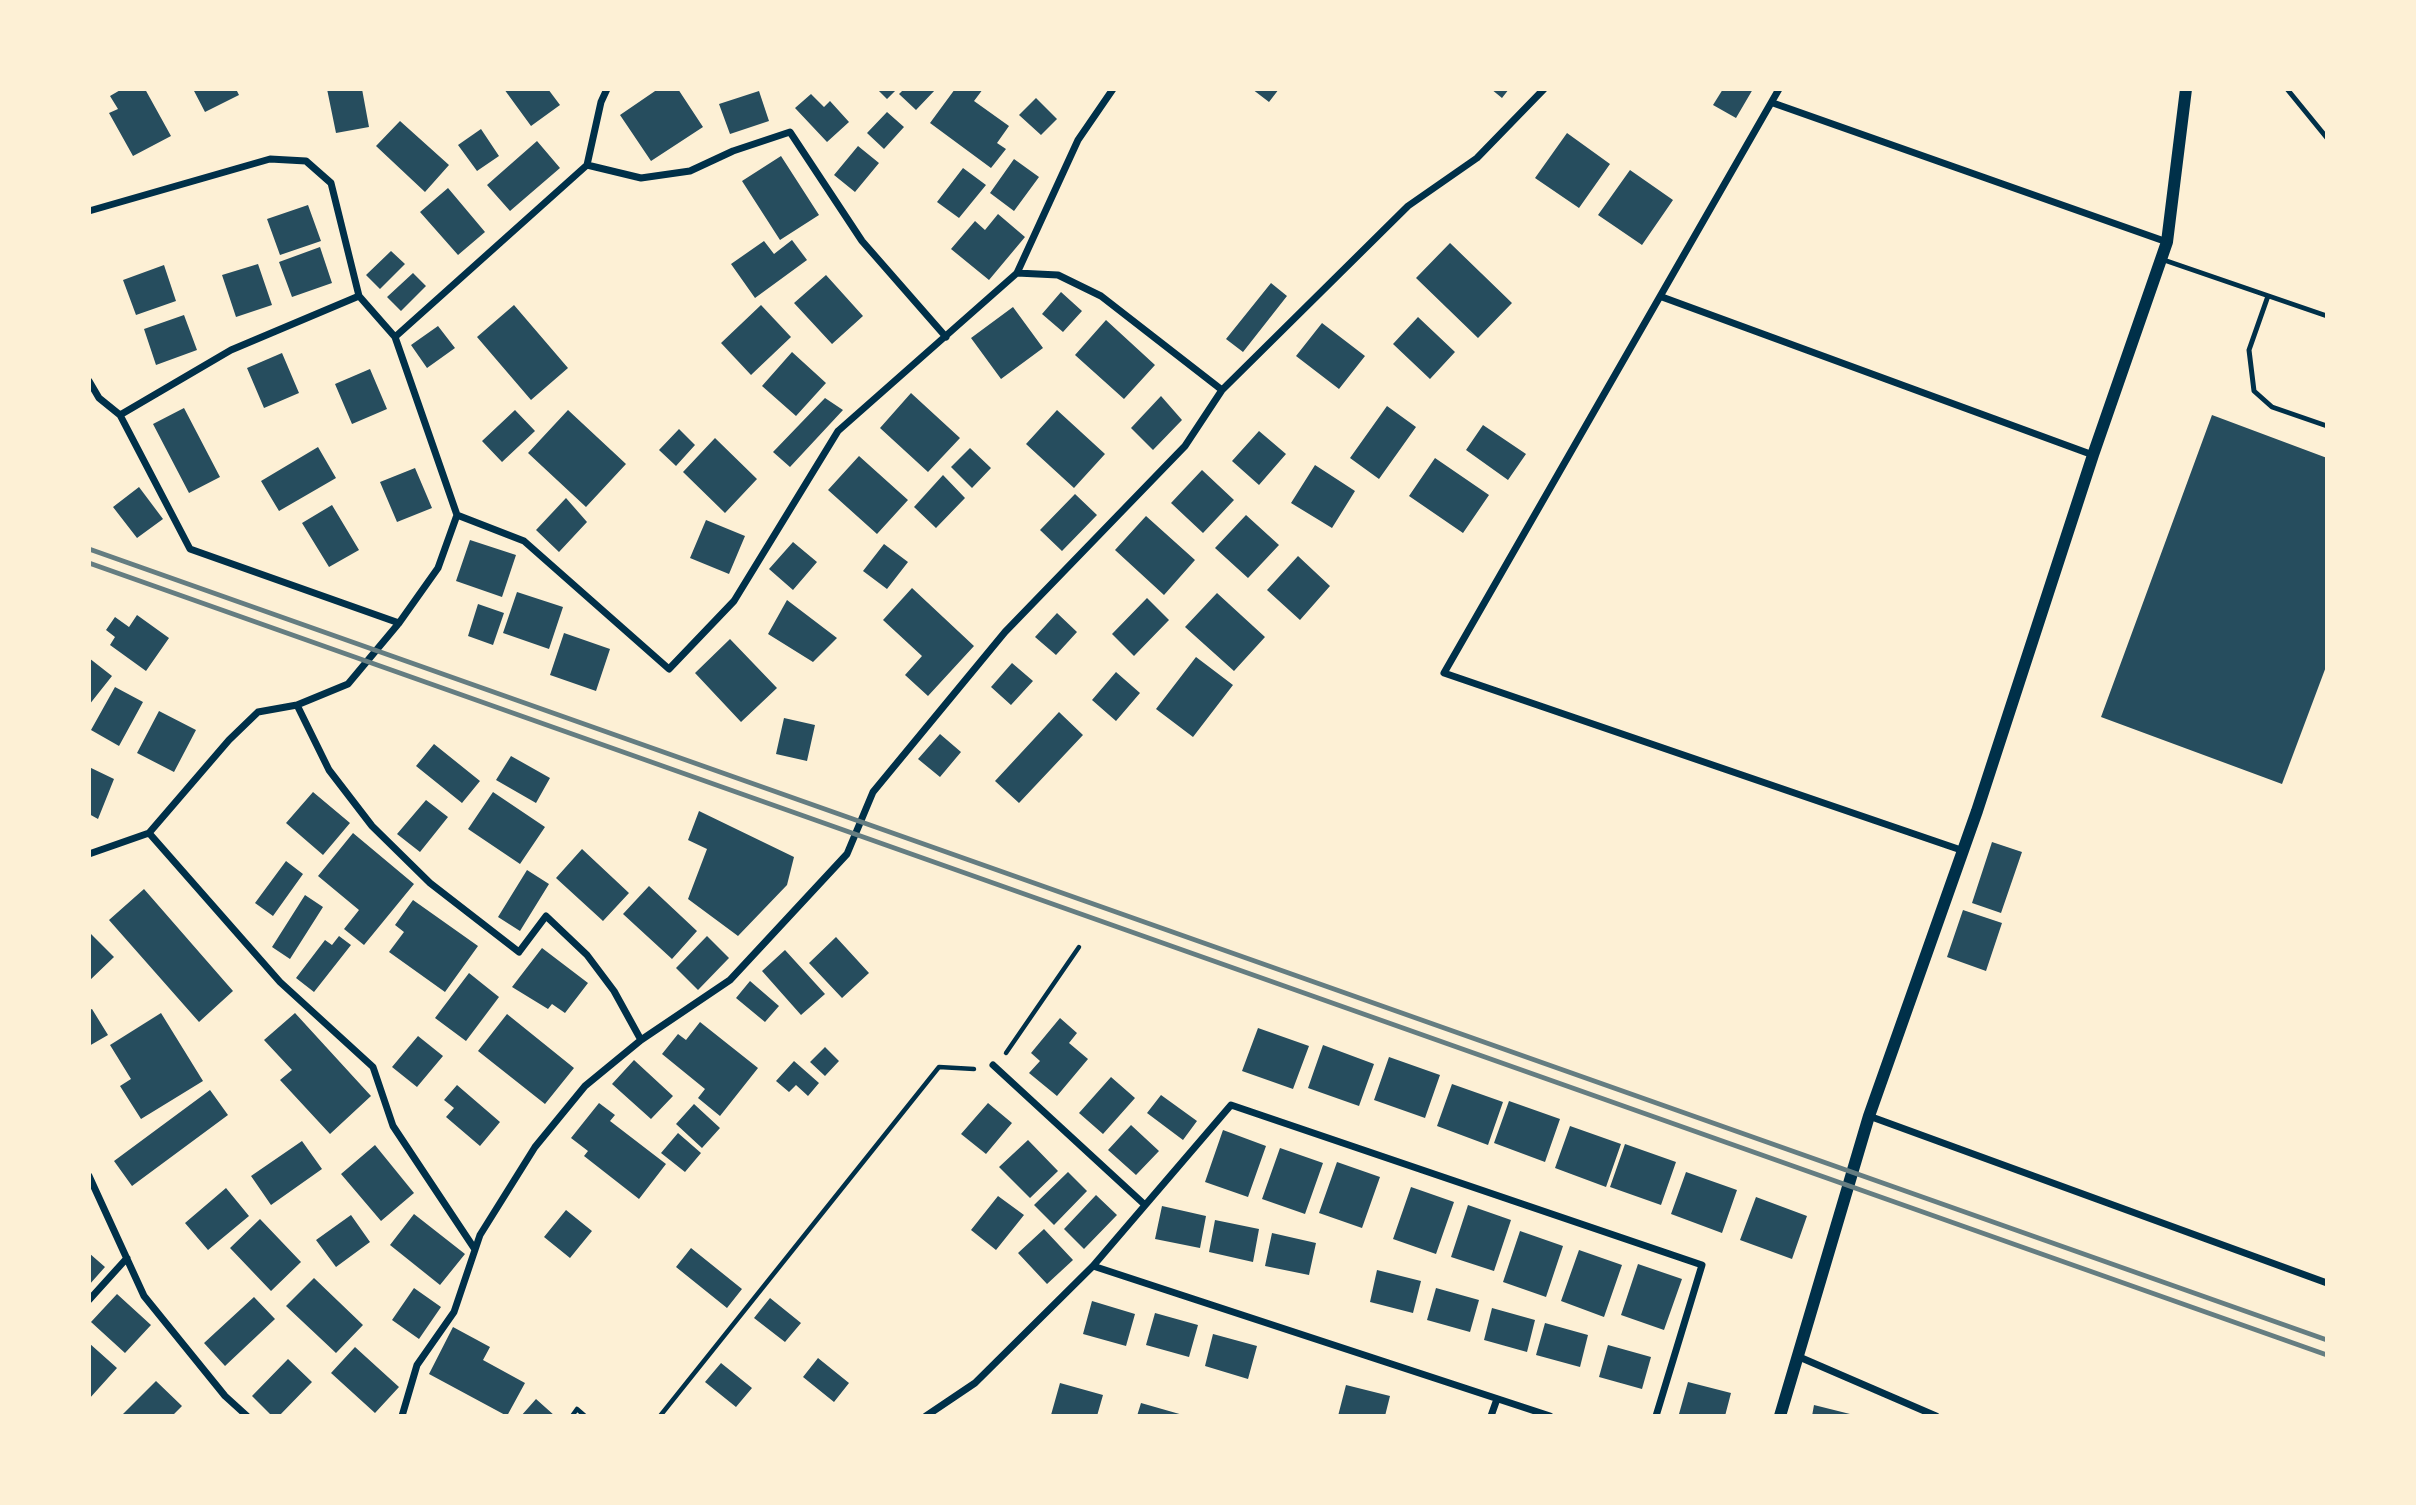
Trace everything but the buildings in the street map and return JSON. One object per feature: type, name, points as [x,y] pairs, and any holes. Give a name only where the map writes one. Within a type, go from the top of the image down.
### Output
[{"type":"street","points":[[396,337],[587,165],[601,102],[607,89]]},
{"type":"street","points":[[457,515],[524,541],[669,669],[734,601],[838,432],[1017,273],[1078,140],[1113,89]]},
{"type":"street","points":[[402,1416],[417,1365],[454,1312],[474,1248],[535,1147],[585,1086],[641,1040],[730,980],[847,854],[873,792],[1005,632],[1185,446],[1222,390],[1408,206],[1477,159],[1544,89]]},
{"type":"street","points":[[1779,89],[1444,673],[1961,850]]},
{"type":"street","points":[[1780,1416],[1869,1116],[1961,850],[1978,811],[2093,454],[2167,242],[2186,89]]},
{"type":"street","points":[[1773,103],[2167,242]]},
{"type":"street","points":[[587,165],[641,178],[690,171],[733,151],[790,132],[862,241],[946,337]]},
{"type":"street","points":[[89,211],[270,159],[306,161],[331,183],[359,296],[396,337],[457,515],[438,568],[399,623],[348,684],[297,705],[258,712],[229,740],[149,833],[89,854]]},
{"type":"street","points":[[1017,273],[1058,275],[1101,296],[1222,390]]},
{"type":"street","points":[[120,415],[231,350],[359,296]]},
{"type":"street","points":[[1662,297],[2093,454]]},
{"type":"street","points":[[89,381],[99,398],[120,415],[190,549],[399,623]]},
{"type":"street","points":[[297,705],[329,770],[372,826],[430,883],[519,951],[546,916],[587,955],[614,991],[641,1040]]},
{"type":"street","points":[[149,833],[280,982],[373,1067],[393,1126],[474,1248]]},
{"type":"street","points":[[993,1065],[1146,1205]]},
{"type":"street","points":[[926,1416],[975,1383],[1093,1266],[1231,1105],[1702,1265],[1656,1416]]},
{"type":"street","points":[[1869,1116],[2327,1283]]},
{"type":"street","points":[[89,1176],[144,1296],[225,1396],[247,1416]]},
{"type":"street","points":[[89,1300],[127,1258]]},
{"type":"street","points":[[1093,1266],[1550,1416]]},
{"type":"street","points":[[1796,1356],[1936,1416]]},
{"type":"street","points":[[1491,1416],[1497,1399]]},
{"type":"lane","points":[[2287,89],[2327,138]]},
{"type":"lane","points":[[2161,260],[2327,316]]},
{"type":"lane","points":[[2269,296],[2249,350],[2255,391],[2272,407],[2327,426]]},
{"type":"path","points":[[660,1416],[939,1067],[970,1070],[993,1065],[1011,1049],[1079,947]]},
{"type":"path","points":[[572,1416],[577,1409],[585,1416]]},
{"type":"railway","points":[[89,549],[2327,1340]]},
{"type":"railway","points":[[89,563],[2327,1355]]}]
